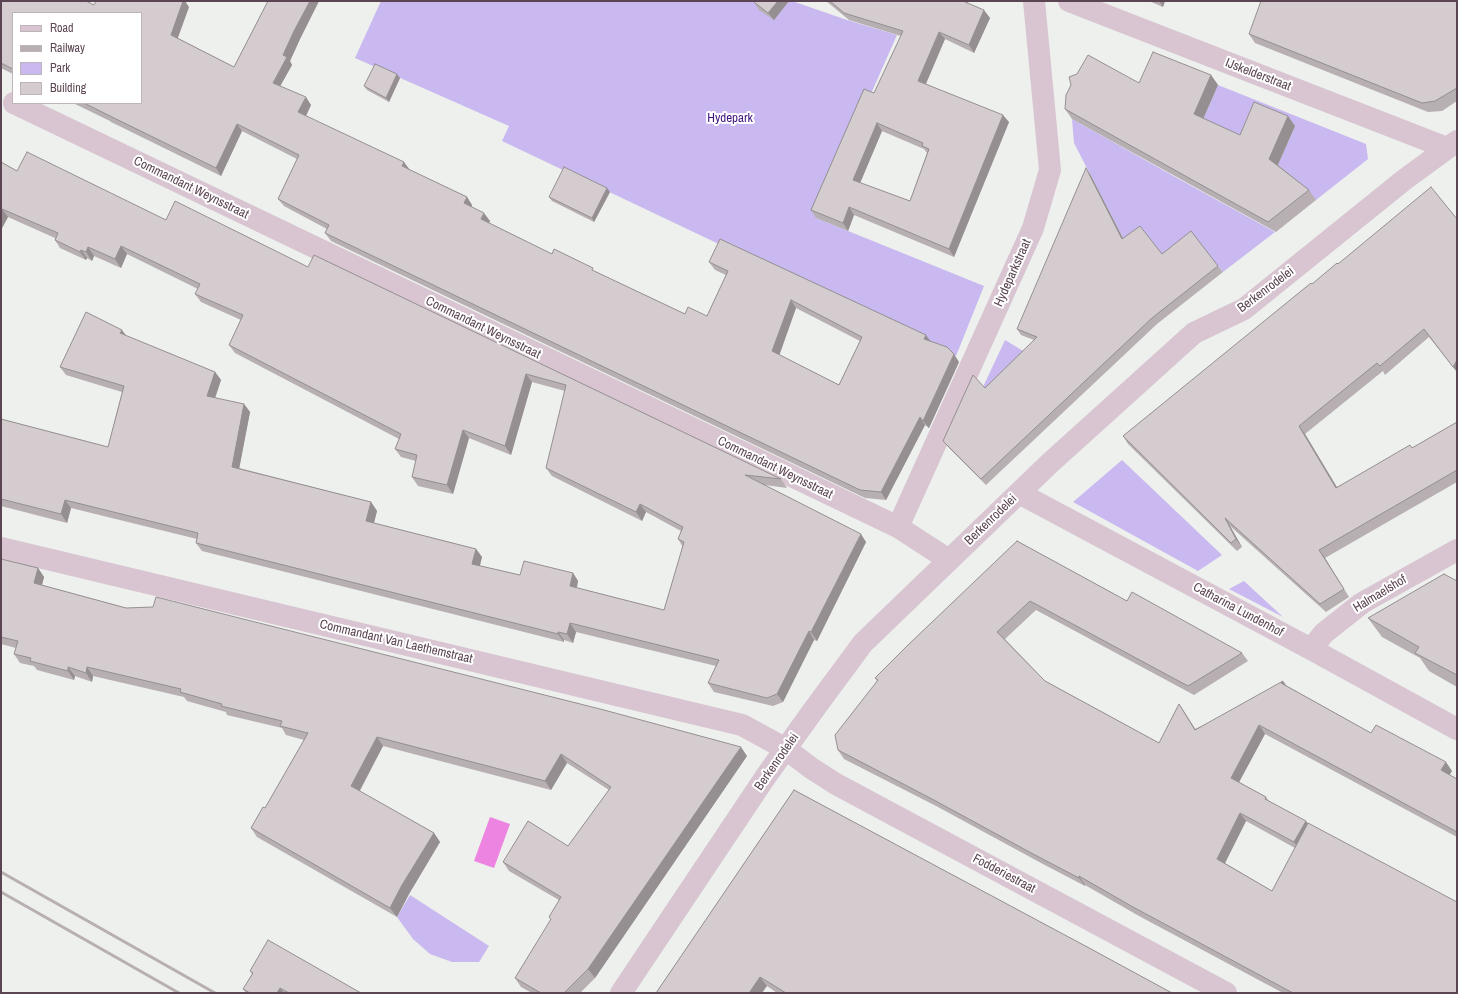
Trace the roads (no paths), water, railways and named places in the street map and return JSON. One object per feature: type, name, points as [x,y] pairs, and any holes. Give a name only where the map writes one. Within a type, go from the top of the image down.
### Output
[{"type":"street","name":"Hydeparkstraat","points":[[898,527],[1033,228],[1050,170],[1034,1]]},
{"type":"street","name":"IJskelderstraat","points":[[1069,1],[1454,150]]},
{"type":"street","name":"Commandant Weynsstraat","points":[[1,97],[12,102]]},
{"type":"street","name":"Commandant Weynsstraat","points":[[15,104],[898,527],[949,560]]},
{"type":"street","name":"Berkenrodelei","points":[[621,993],[786,749],[863,643],[1019,493],[1194,333],[1244,309],[1404,180],[1454,150]]},
{"type":"street","name":"Catharina Lundenhof","points":[[1019,493],[1457,729]]},
{"type":"street","name":"Commandant Van Laethemstraat","points":[[1,548],[742,725],[786,749]]},
{"type":"street","name":"Halmaelshof","points":[[1311,649],[1324,633],[1362,604],[1457,550]]},
{"type":"street","name":"Fodderiestraat","points":[[786,749],[811,768],[836,784],[1226,993]]},
{"type":"railway","points":[[1,872],[215,993]]},
{"type":"railway","points":[[1,892],[179,993]]},
{"type":"park label","name":"Hydepark","points":[[730,119]]}]
